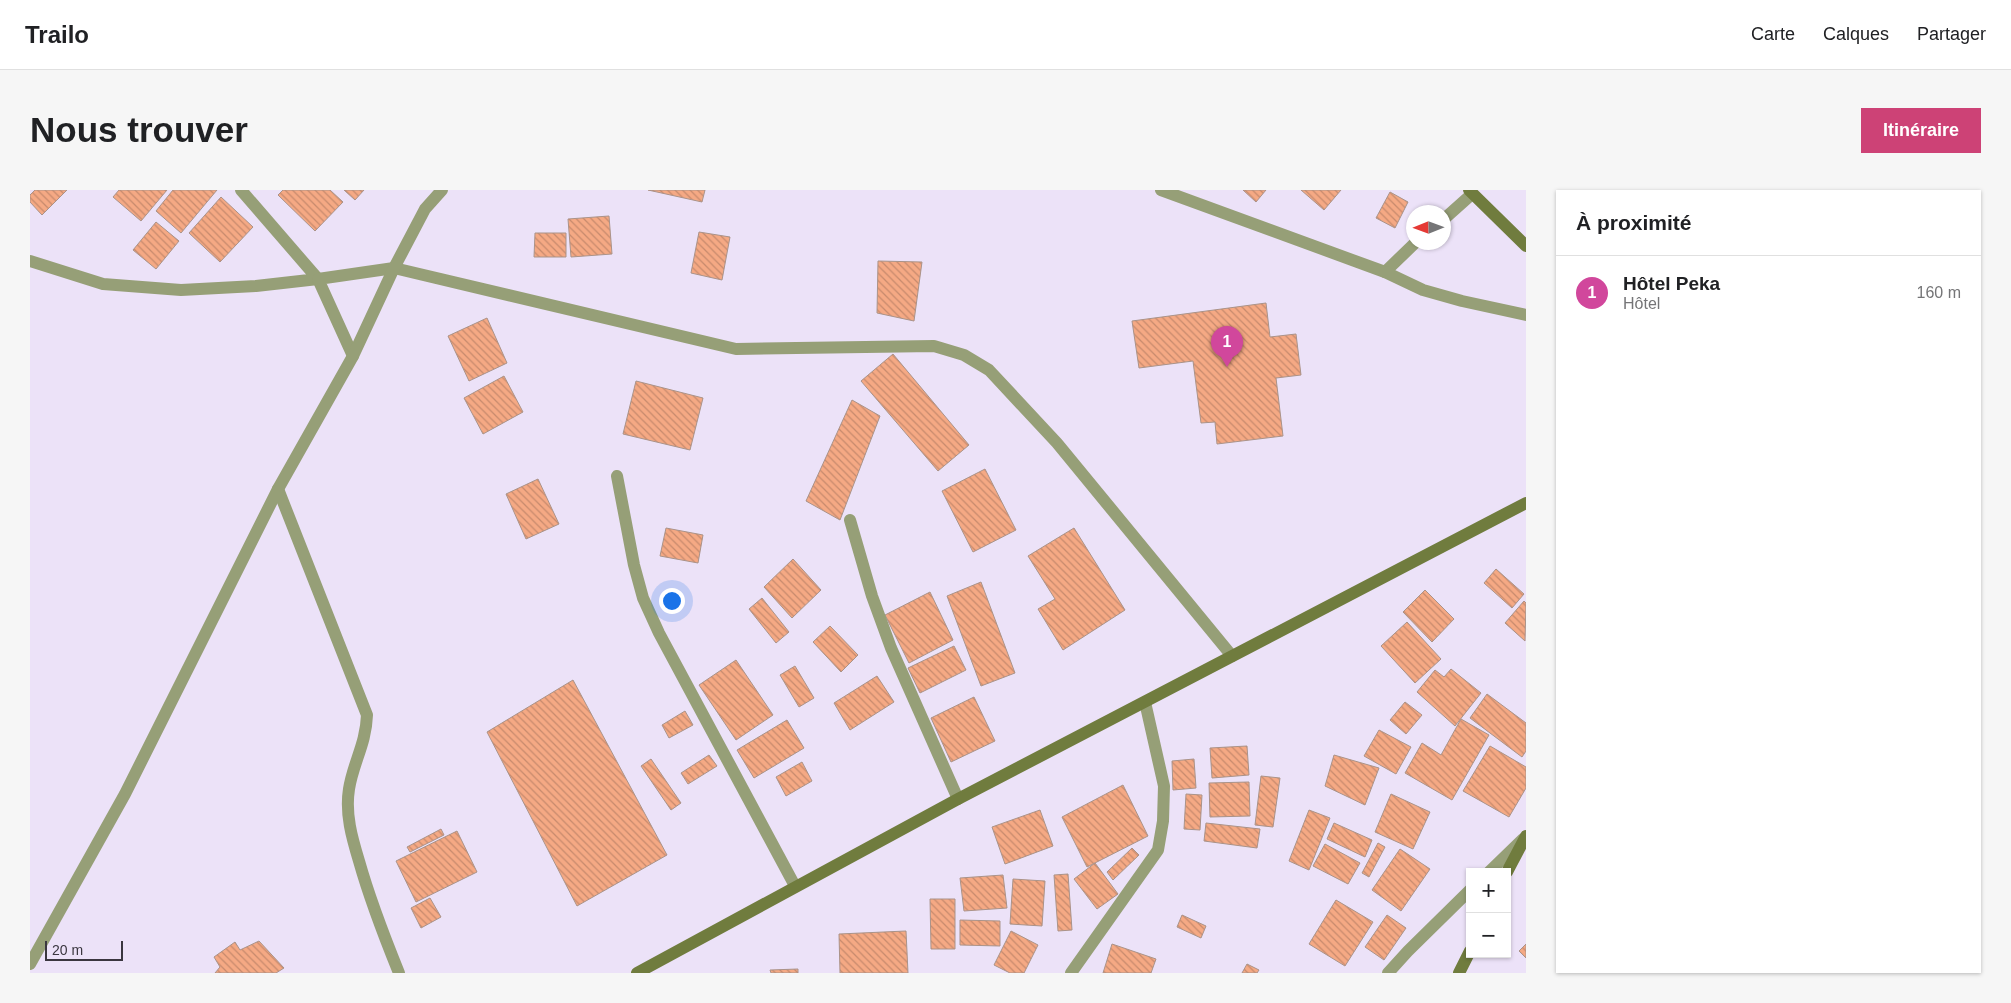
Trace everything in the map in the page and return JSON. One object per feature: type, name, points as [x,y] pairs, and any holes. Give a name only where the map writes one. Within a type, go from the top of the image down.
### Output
[{"type":"street","points":[[241,190],[318,279],[352,356]]},
{"type":"street","points":[[30,964],[125,794],[278,489],[352,356],[394,268],[425,209],[442,190]]},
{"type":"street","points":[[1161,190],[1385,272],[1424,290],[1462,302],[1526,315]]},
{"type":"street","points":[[1451,212],[1470,192],[1526,246]]},
{"type":"street","points":[[1385,272],[1408,250]]},
{"type":"street","points":[[30,261],[103,284],[181,290],[256,286],[394,268],[736,349],[934,346],[964,355],[989,370],[1057,443],[1232,656]]},
{"type":"street","points":[[617,476],[634,565],[643,598],[659,633],[795,886]]},
{"type":"street","points":[[278,489],[367,715],[366,733],[349,789],[349,818],[351,833],[372,908],[399,973]]},
{"type":"street","points":[[637,973],[958,799],[1526,504]]},
{"type":"street","points":[[850,520],[872,596],[891,648],[958,799]]},
{"type":"street","points":[[1071,973],[1158,850],[1163,821],[1164,786],[1145,702]]},
{"type":"street","points":[[1493,868],[1524,838]]},
{"type":"street","points":[[1509,868],[1524,838]]},
{"type":"street","points":[[1388,973],[1466,894]]},
{"type":"street","points":[[1459,973],[1466,958]]},
{"type":"building","points":[[35,190],[67,190],[42,215],[30,202],[30,195]]},
{"type":"building","points":[[119,190],[167,190],[141,221],[113,197]]},
{"type":"building","points":[[173,190],[217,190],[181,233],[156,211]]},
{"type":"building","points":[[283,190],[330,190],[343,202],[315,231],[278,195]]},
{"type":"building","points":[[344,190],[364,190],[355,200]]},
{"type":"building","points":[[648,190],[705,190],[702,202]]},
{"type":"building","points":[[1243,190],[1266,190],[1256,202]]},
{"type":"building","points":[[1301,190],[1341,190],[1324,210]]},
{"type":"building","points":[[1390,192],[1408,202],[1395,228],[1376,218]]},
{"type":"building","points":[[221,197],[253,227],[220,262],[189,233]]},
{"type":"building","points":[[609,216],[612,254],[571,257],[568,219]]},
{"type":"building","points":[[156,222],[179,241],[156,269],[133,250]]},
{"type":"building","points":[[699,232],[730,237],[722,280],[691,273]]},
{"type":"building","points":[[535,233],[566,233],[566,257],[534,257]]},
{"type":"building","points":[[878,261],[922,262],[914,321],[877,313]]},
{"type":"building","points":[[1266,303],[1270,337],[1296,334],[1301,375],[1276,378],[1283,436],[1217,444],[1215,422],[1201,423],[1193,361],[1139,368],[1132,321]]},
{"type":"building","points":[[487,318],[507,363],[469,381],[448,336]]},
{"type":"building","points":[[893,354],[969,445],[938,471],[861,381]]},
{"type":"building","points":[[504,376],[523,412],[483,434],[464,398]]},
{"type":"building","points":[[636,381],[703,398],[690,450],[623,434]]},
{"type":"building","points":[[852,400],[880,416],[840,520],[806,501]]},
{"type":"building","points":[[985,469],[1016,530],[973,552],[942,491]]},
{"type":"building","points":[[538,479],[559,524],[526,539],[506,494]]},
{"type":"building","points":[[666,528],[703,535],[698,563],[660,556]]},
{"type":"building","points":[[1074,528],[1125,610],[1063,650],[1038,609],[1055,599],[1028,556]]},
{"type":"building","points":[[793,559],[821,590],[792,618],[764,587]]},
{"type":"building","points":[[1496,569],[1524,594],[1512,608],[1484,583]]},
{"type":"building","points":[[981,582],[1015,673],[981,686],[947,596]]},
{"type":"building","points":[[1425,590],[1454,619],[1432,642],[1403,612]]},
{"type":"building","points":[[930,592],[953,640],[909,663],[885,615]]},
{"type":"building","points":[[762,598],[789,632],[776,643],[749,609]]},
{"type":"building","points":[[1524,601],[1526,603],[1525,641],[1505,623]]},
{"type":"building","points":[[1407,622],[1441,659],[1415,683],[1381,646]]},
{"type":"building","points":[[830,626],[858,655],[841,672],[813,642]]},
{"type":"building","points":[[954,646],[966,670],[920,693],[908,668]]},
{"type":"building","points":[[736,660],[773,715],[736,740],[699,685]]},
{"type":"building","points":[[795,666],[814,698],[799,707],[780,675]]},
{"type":"building","points":[[1451,669],[1481,693],[1455,726],[1417,692],[1435,670],[1444,677]]},
{"type":"building","points":[[877,676],[894,702],[850,730],[834,703]]},
{"type":"building","points":[[573,680],[667,855],[577,906],[487,732]]},
{"type":"building","points":[[1487,694],[1526,723],[1526,751],[1522,757],[1470,718]]},
{"type":"building","points":[[974,697],[995,741],[951,762],[931,718]]},
{"type":"building","points":[[1405,702],[1422,715],[1406,734],[1390,720]]},
{"type":"building","points":[[685,711],[693,725],[669,738],[662,725]]},
{"type":"building","points":[[1461,719],[1489,735],[1452,800],[1405,773],[1422,743],[1441,755]]},
{"type":"building","points":[[787,720],[804,748],[754,778],[737,750]]},
{"type":"building","points":[[1379,730],[1411,747],[1396,774],[1364,756]]},
{"type":"building","points":[[1247,746],[1249,775],[1212,778],[1210,748]]},
{"type":"building","points":[[1490,746],[1526,767],[1526,788],[1509,817],[1463,791]]},
{"type":"building","points":[[709,755],[717,766],[688,784],[681,773]]},
{"type":"building","points":[[1334,755],[1379,768],[1365,805],[1325,786]]},
{"type":"building","points":[[651,759],[681,803],[671,810],[641,766]]},
{"type":"building","points":[[1194,759],[1196,788],[1173,790],[1172,761]]},
{"type":"building","points":[[802,762],[812,781],[786,796],[776,777]]},
{"type":"building","points":[[1261,776],[1280,778],[1273,827],[1255,825]]},
{"type":"building","points":[[1249,782],[1250,816],[1210,817],[1209,783]]},
{"type":"building","points":[[1123,785],[1148,836],[1087,867],[1062,817]]},
{"type":"building","points":[[1186,794],[1202,795],[1200,830],[1184,829]]},
{"type":"building","points":[[1391,794],[1430,812],[1413,849],[1375,832]]},
{"type":"building","points":[[1040,810],[1053,846],[1005,864],[992,827]]},
{"type":"building","points":[[1309,810],[1330,818],[1309,870],[1289,861]]},
{"type":"building","points":[[1206,823],[1260,829],[1257,848],[1204,841]]},
{"type":"building","points":[[1334,823],[1372,840],[1365,857],[1327,839]]},
{"type":"building","points":[[441,829],[444,835],[410,852],[407,847]]},
{"type":"building","points":[[457,831],[477,872],[416,902],[396,861]]},
{"type":"building","points":[[1378,843],[1385,847],[1369,877],[1362,873]]},
{"type":"building","points":[[1325,844],[1360,863],[1348,884],[1313,866]]},
{"type":"building","points":[[1132,848],[1139,855],[1113,880],[1107,872]]},
{"type":"building","points":[[1400,849],[1430,869],[1401,911],[1372,890]]},
{"type":"building","points":[[1095,863],[1118,894],[1097,909],[1074,879]]},
{"type":"building","points":[[1068,874],[1072,930],[1058,931],[1054,875]]},
{"type":"building","points":[[1003,875],[1007,908],[964,911],[960,878]]},
{"type":"building","points":[[1013,879],[1045,881],[1042,926],[1010,924]]},
{"type":"building","points":[[430,898],[441,917],[421,928],[411,908]]},
{"type":"building","points":[[930,899],[955,899],[955,949],[931,949]]},
{"type":"building","points":[[1336,900],[1373,922],[1345,966],[1309,944]]},
{"type":"building","points":[[1182,915],[1206,926],[1201,938],[1177,927]]},
{"type":"building","points":[[1387,915],[1406,928],[1384,960],[1365,947]]},
{"type":"building","points":[[960,920],[1000,921],[1000,946],[960,945]]},
{"type":"building","points":[[906,931],[908,973],[840,973],[839,934]]},
{"type":"building","points":[[1011,931],[1038,945],[1024,973],[1010,973],[994,965]]},
{"type":"building","points":[[259,941],[284,968],[276,973],[215,973],[220,967],[214,957],[235,942],[240,950]]},
{"type":"building","points":[[1112,944],[1156,959],[1151,973],[1103,973]]},
{"type":"building","points":[[1526,944],[1526,958],[1519,951]]},
{"type":"building","points":[[1247,964],[1259,970],[1257,973],[1242,973]]},
{"type":"building","points":[[798,969],[798,973],[771,973],[770,970]]},
{"type":"place","name":"Hôtel Peka","points":[[1227,367]]}]
